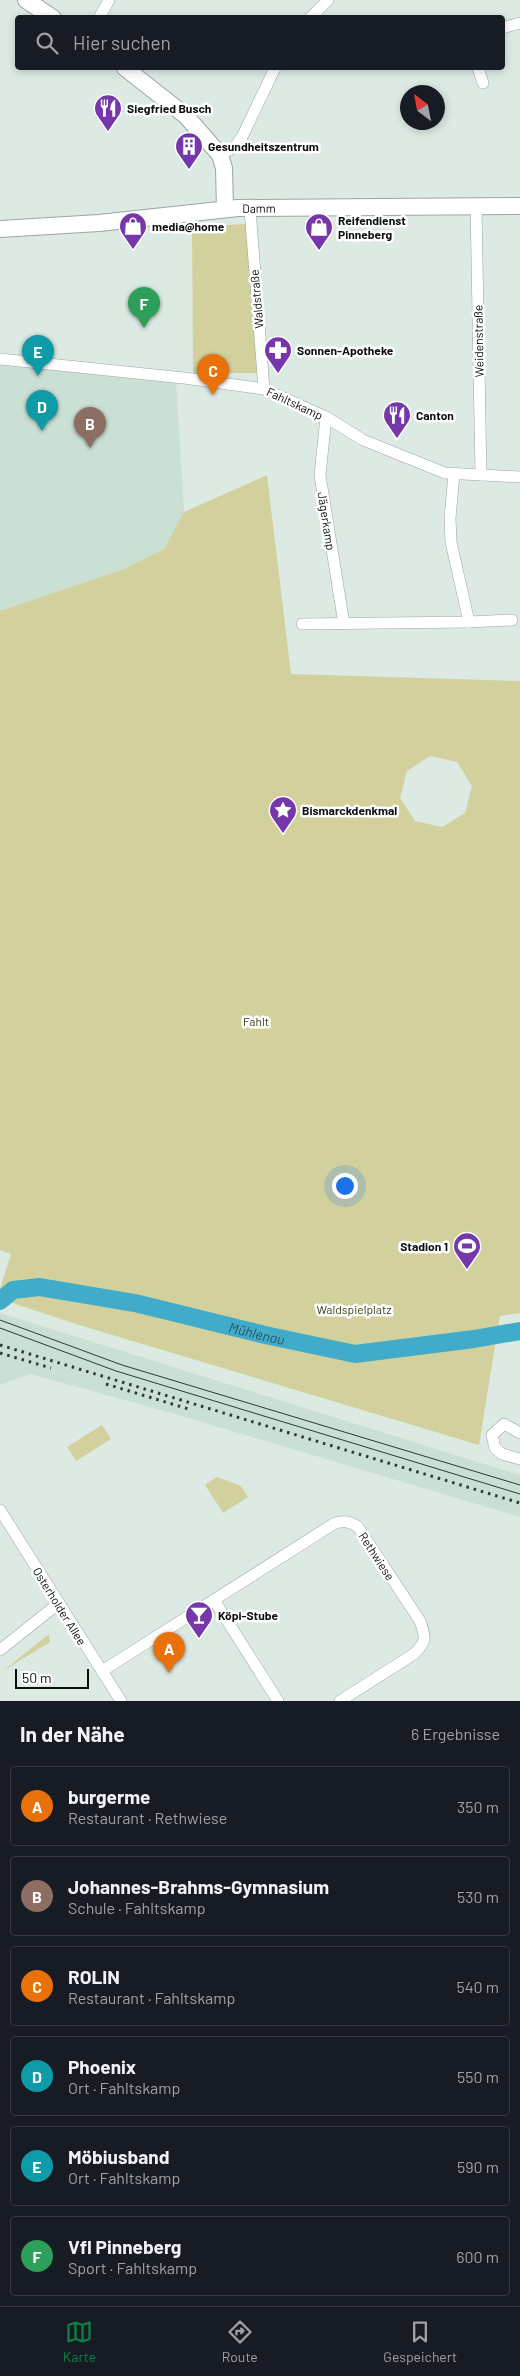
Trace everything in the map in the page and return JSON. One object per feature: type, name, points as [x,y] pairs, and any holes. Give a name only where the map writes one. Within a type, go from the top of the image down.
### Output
[{"type":"main road","points":[[31,1],[49,15]]},
{"type":"main road","points":[[128,70],[186,116],[220,155],[224,168],[225,210]]},
{"type":"main road","name":"Damm","points":[[0,229],[99,223],[250,208],[520,206]]},
{"type":"street","points":[[101,15],[109,0]]},
{"type":"street","points":[[313,15],[328,0]]},
{"type":"street","points":[[505,27],[520,23]]},
{"type":"street","points":[[220,155],[235,147],[242,137],[275,70]]},
{"type":"street","points":[[479,70],[483,83]]},
{"type":"street","name":"Weidenstraße","points":[[476,206],[481,475]]},
{"type":"street","name":"Waldstraße","points":[[250,208],[264,388]]},
{"type":"street","name":"Fahltskamp","points":[[0,358],[264,388],[326,417],[364,440],[425,466],[454,474],[520,477]]},
{"type":"street","name":"Jägerkamp","points":[[326,417],[320,475],[344,624]]},
{"type":"street","points":[[454,474],[450,518],[451,542],[469,622]]},
{"type":"street","points":[[302,624],[512,620]]},
{"type":"street","points":[[520,1433],[504,1424],[492,1435],[495,1448],[502,1454],[520,1459]]},
{"type":"street","name":"Osterholder Allee","points":[[0,1510],[121,1701]]},
{"type":"street","name":"Rethwiese","points":[[102,1671],[335,1523],[352,1522],[358,1527],[420,1621],[425,1635],[423,1645],[414,1654],[340,1701]]},
{"type":"street","points":[[214,1600],[278,1701]]},
{"type":"street","points":[[0,1650],[59,1603]]},
{"type":"shaded area","points":[[0,363],[176,383],[184,512],[164,549],[124,569],[0,611]]},
{"type":"shaded area","points":[[0,1313],[520,1475],[520,1517],[165,1411],[30,1374],[0,1385]]},
{"type":"green space","points":[[246,224],[258,373],[193,373],[192,227]]},
{"type":"green space","name":"Fahlt","points":[[267,475],[291,674],[520,681],[520,1313],[500,1316],[479,1445],[79,1325],[0,1299],[0,1289],[11,1254],[0,1250],[0,611],[124,569],[164,549],[184,512]],"holes":[[[430,756],[457,762],[472,786],[465,813],[442,827],[415,821],[400,798],[407,771]]]},
{"type":"green space","points":[[102,1425],[111,1439],[76,1461],[67,1447]]},
{"type":"green space","points":[[217,1477],[241,1486],[248,1497],[223,1513],[205,1485]]},
{"type":"green space","points":[[49,1634],[50,1642],[3,1671]]},
{"type":"waterway","name":"Mühlenau","points":[[0,1301],[13,1290],[40,1287],[135,1303],[265,1335],[355,1354],[474,1339],[520,1331]]},
{"type":"tram line","points":[[0,1320],[122,1365],[520,1485]]},
{"type":"tram line","points":[[0,1328],[116,1371],[520,1494]]},
{"type":"railway","points":[[0,1345],[520,1503]]},
{"type":"railway","points":[[0,1353],[51,1368]]},
{"type":"railway","points":[[106,1384],[192,1410]]},
{"type":"place","name":"Siegfried Busch","points":[[108,132]]},
{"type":"place","name":"Gesundheitszentrum","points":[[189,170]]},
{"type":"place","name":"media@home","points":[[133,250]]},
{"type":"place","name":"Reifendienst Pinneberg","points":[[319,251]]},
{"type":"place","name":"Vfl Pinneberg","points":[[144,328]]},
{"type":"place","name":"Sonnen-Apotheke","points":[[278,374]]},
{"type":"place","name":"Möbiusband","points":[[38,376]]},
{"type":"place","name":"ROLIN","points":[[213,395]]},
{"type":"place","name":"Phoenix","points":[[42,431]]},
{"type":"place","name":"Canton","points":[[397,439]]},
{"type":"place","name":"Johannes-Brahms-Gymnasium","points":[[90,448]]},
{"type":"place","name":"Bismarckdenkmal","points":[[283,834]]},
{"type":"place","name":"Stadion 1","points":[[467,1270]]},
{"type":"place","name":"Köpi-Stube","points":[[199,1639]]},
{"type":"place","name":"burgerme","points":[[169,1673]]},
{"type":"park label","name":"Waldspielplatz","points":[[354,1309]]}]
